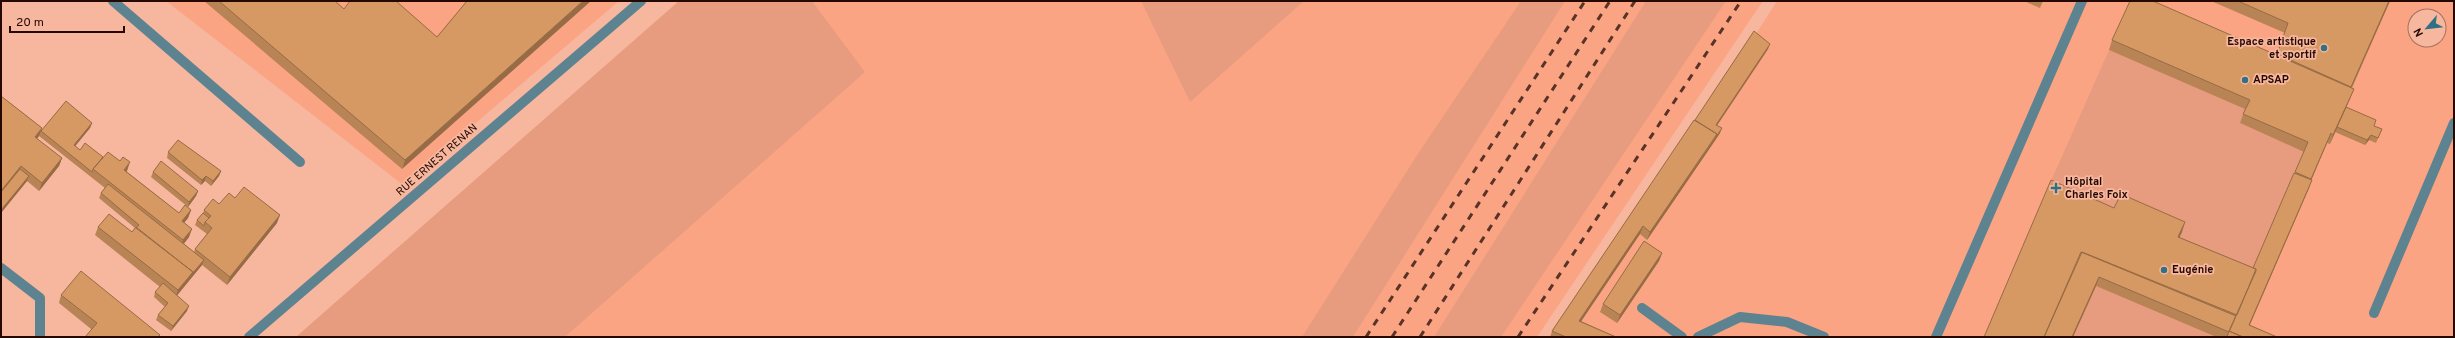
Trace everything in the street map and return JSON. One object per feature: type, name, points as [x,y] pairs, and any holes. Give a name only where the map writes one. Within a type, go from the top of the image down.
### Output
[{"type":"street","points":[[113,1],[300,162]]},
{"type":"street","name":"RUE ERNEST RENAN","points":[[249,337],[640,1]]},
{"type":"street","points":[[1936,337],[2082,1]]},
{"type":"street","points":[[2374,313],[2454,123]]},
{"type":"street","points":[[1,268],[40,298],[40,337]]},
{"type":"street","points":[[1642,308],[1682,337]]},
{"type":"street","points":[[1698,337],[1740,317],[1787,322],[1824,337]]},
{"type":"shaded area","points":[[166,1],[619,1],[403,185]]},
{"type":"shaded area","points":[[679,1],[1763,1],[1537,337],[296,337]]},
{"type":"shaded area","points":[[679,1],[812,1],[865,72],[565,337],[296,337]]},
{"type":"shaded area","points":[[1141,1],[1304,1],[1190,102]]},
{"type":"shaded area","points":[[1521,1],[1565,1],[1353,337],[1302,337],[1419,152]]},
{"type":"shaded area","points":[[1646,1],[1726,1],[1501,337],[1434,337]]},
{"type":"shaded area","name":"Hôpital Charles Foix","points":[[1777,1],[2454,1],[2454,337],[1563,337]]},
{"type":"shaded area","points":[[2109,50],[2247,109],[2240,123],[2304,152],[2249,278],[2175,247],[2182,232],[2110,219],[2047,190]]},
{"type":"shaded area","points":[[2096,286],[2215,337],[2073,337]]},
{"type":"building","points":[[219,1],[335,1],[344,9],[350,1],[396,1],[437,37],[467,1],[583,1],[405,160]]},
{"type":"building","name":"APSAP","points":[[2130,1],[2153,1],[2354,89],[2333,135],[2331,133],[2311,179],[2295,172],[2308,142],[2243,114],[2250,100],[2112,40]]},
{"type":"building","name":"Espace artistique et sportif","points":[[2238,1],[2389,1],[2351,87],[2277,54],[2288,23]]},
{"type":"building","points":[[1754,31],[1770,44],[1716,125],[1722,128],[1716,137],[1717,134],[1695,120]]},
{"type":"building","points":[[1,96],[42,128],[35,137],[62,158],[42,183],[21,166],[1,191]]},
{"type":"building","points":[[66,101],[92,123],[74,145],[80,150],[85,143],[103,157],[92,172],[41,131]]},
{"type":"building","points":[[2346,107],[2376,120],[2374,126],[2382,129],[2378,138],[2371,135],[2367,140],[2337,127]]},
{"type":"building","points":[[1694,120],[1717,134],[1650,232],[1643,226],[1579,321],[1616,337],[1566,337],[1552,331]]},
{"type":"building","points":[[178,140],[221,171],[213,181],[206,176],[202,180],[168,152]]},
{"type":"building","points":[[108,152],[120,161],[123,157],[130,162],[124,170],[179,213],[185,205],[191,210],[182,221],[192,229],[183,240],[93,169]]},
{"type":"building","points":[[161,161],[198,191],[189,202],[153,172]]},
{"type":"building","points":[[20,169],[29,176],[1,210],[1,192]]},
{"type":"building","points":[[2294,173],[2312,180],[2249,325],[2277,337],[2243,337],[2229,331],[2256,271],[2256,269],[2253,268]]},
{"type":"building","name":"Eugénie","points":[[2051,180],[2114,208],[2121,194],[2185,222],[2178,237],[2256,269],[2237,315],[2082,252],[2044,337],[1984,337]]},
{"type":"building","points":[[108,184],[204,260],[191,275],[193,272],[136,228],[139,225],[101,193]]},
{"type":"building","points":[[244,187],[280,215],[230,277],[195,249],[212,228],[205,222],[211,216],[204,210],[213,199],[219,204],[229,193],[235,198]]},
{"type":"building","points":[[203,213],[209,218],[205,222],[204,226],[197,220]]},
{"type":"building","points":[[109,214],[132,232],[136,227],[193,272],[178,290],[98,227]]},
{"type":"building","points":[[1644,241],[1662,253],[1620,315],[1603,304]]},
{"type":"building","points":[[2081,252],[2236,316],[2229,332],[2099,277],[2072,337],[2044,337]]},
{"type":"building","points":[[81,271],[160,335],[158,337],[85,337],[97,323],[61,295]]},
{"type":"building","points":[[163,283],[189,306],[173,326],[158,315],[168,303],[155,292]]},
{"type":"building","points":[[2229,331],[2243,337],[2227,337]]},
{"type":"railway","points":[[1366,337],[1585,1]]},
{"type":"railway","points":[[1392,337],[1610,1]]},
{"type":"railway","points":[[1420,337],[1635,1]]},
{"type":"railway","points":[[1518,337],[1741,1]]},
{"type":"place","name":"Espace artistique et sportif","points":[[2324,48]]},
{"type":"place","name":"APSAP","points":[[2245,80]]},
{"type":"place","name":"Hôpital Charles Foix","points":[[2056,188]]},
{"type":"place","name":"Eugénie","points":[[2164,270]]}]
